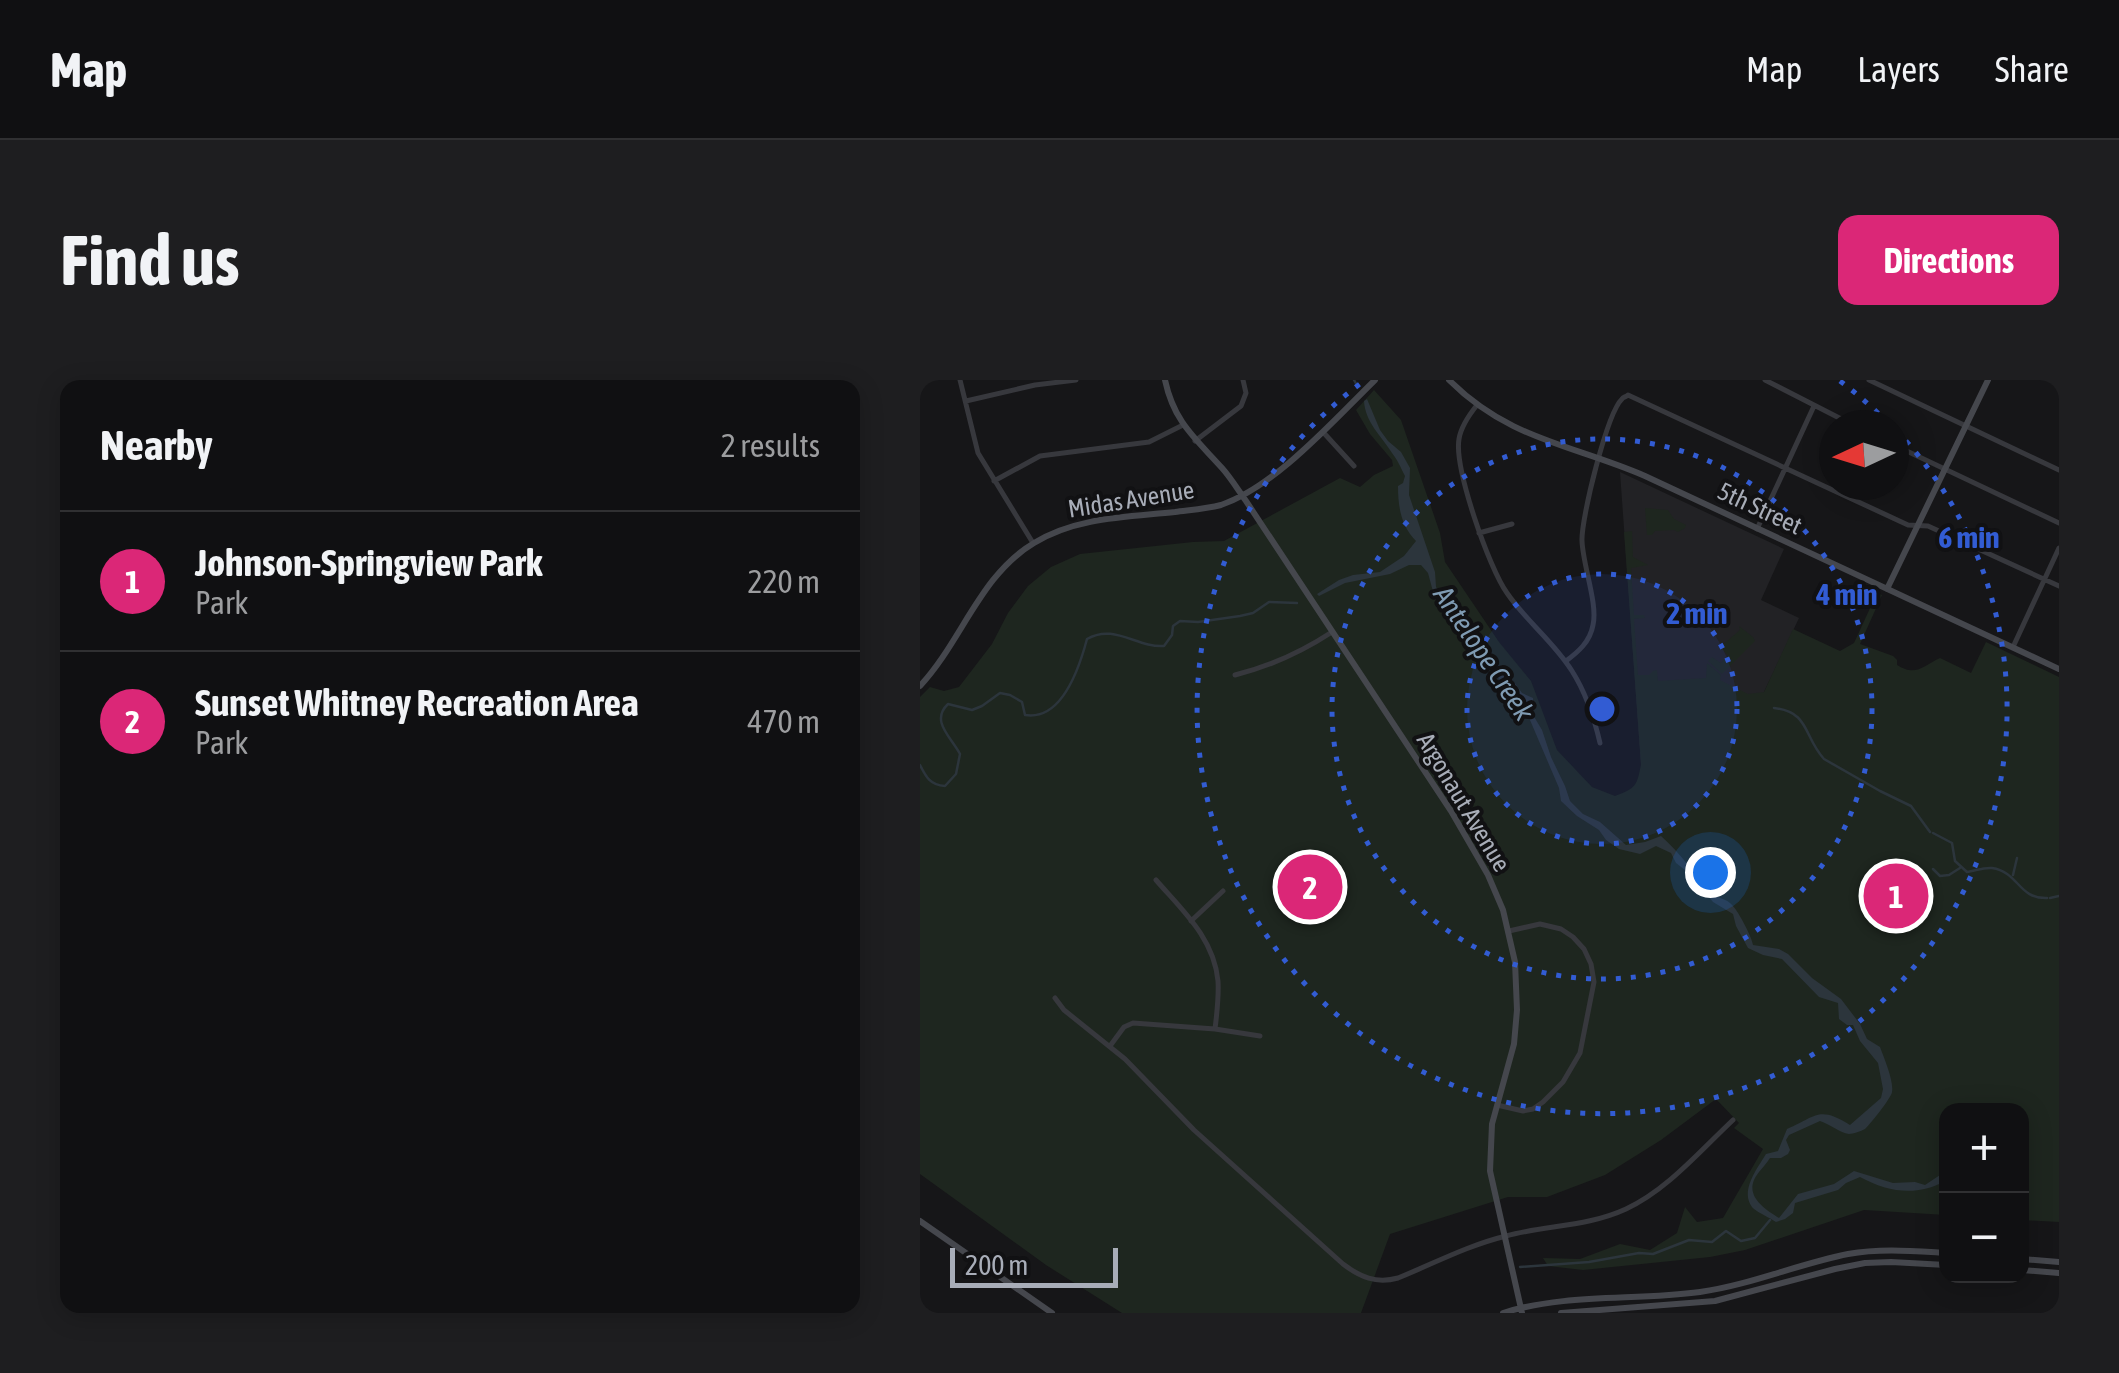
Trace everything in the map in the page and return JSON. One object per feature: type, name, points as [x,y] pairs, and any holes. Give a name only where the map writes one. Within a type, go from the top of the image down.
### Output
[{"type":"street","points":[[960,380],[978,453],[1033,543]]},
{"type":"street","points":[[966,401],[1076,380]]},
{"type":"street","name":"Argonaut Avenue","points":[[1165,380],[1183,425],[1241,494],[1461,828],[1496,892],[1509,931],[1518,1010],[1514,1044],[1491,1135],[1490,1171],[1522,1310]]},
{"type":"street","points":[[1195,441],[1240,406],[1246,393],[1243,380]]},
{"type":"street","name":"Midas Avenue","points":[[920,686],[994,577],[1033,543],[1082,523],[1212,507],[1241,494],[1280,470],[1375,380]]},
{"type":"street","name":"5th Street","points":[[1449,380],[1477,405],[1526,434],[1599,458],[2059,669]]},
{"type":"street","points":[[1765,380],[1822,410]]},
{"type":"street","points":[[1869,380],[2059,470]]},
{"type":"street","points":[[1887,589],[1988,380]]},
{"type":"street","points":[[1566,661],[1586,642],[1594,622],[1582,535],[1586,505],[1599,458],[1625,396],[1636,397],[1908,525],[1928,526],[2059,586]]},
{"type":"street","points":[[1477,405],[1462,428],[1458,446],[1488,561],[1508,596],[1566,661],[1586,698],[1600,743]]},
{"type":"street","points":[[1757,528],[1814,406]]},
{"type":"street","points":[[994,481],[1040,456],[1149,442],[1183,425]]},
{"type":"street","points":[[1322,432],[1354,466]]},
{"type":"street","points":[[1909,452],[2059,523]]},
{"type":"street","points":[[1479,533],[1512,524]]},
{"type":"street","points":[[2013,647],[2059,548]]},
{"type":"street","points":[[1235,676],[1295,656],[1332,632]]},
{"type":"street","points":[[1156,880],[1206,940],[1216,965],[1216,1029]]},
{"type":"street","points":[[1192,920],[1223,891]]},
{"type":"street","points":[[1497,1105],[1529,1110],[1562,1082],[1580,1053],[1594,982],[1584,949],[1560,929],[1540,924],[1509,931]]},
{"type":"street","points":[[1055,998],[1064,1010],[1138,1070],[1194,1130],[1343,1264],[1365,1278],[1398,1278],[1459,1250],[1504,1236],[1578,1225],[1627,1208],[1660,1188],[1733,1120]]},
{"type":"street","points":[[1110,1046],[1124,1027],[1134,1023],[1260,1036]]},
{"type":"street","points":[[920,1220],[1052,1313]]},
{"type":"street","points":[[1503,1313],[1546,1303],[1714,1290],[1864,1252],[1939,1252]]},
{"type":"street","points":[[2029,1260],[2059,1262]]},
{"type":"street","points":[[1561,1313],[1715,1301],[1865,1263],[1939,1265]]},
{"type":"street","points":[[2029,1271],[2059,1273]]},
{"type":"shaded area","points":[[1374,390],[1401,420],[1440,533],[1445,562],[1499,642],[1531,681],[1557,750],[1592,787],[1615,796],[1637,782],[1641,764],[1624,532],[1632,531],[1633,557],[1648,565],[1631,568],[1634,615],[1645,618],[1634,619],[1638,675],[1657,670],[1658,681],[1706,678],[1707,663],[1721,675],[1720,680],[1748,694],[1764,692],[1793,629],[1840,651],[1854,643],[1877,593],[1882,595],[1860,644],[1893,656],[1897,665],[1919,669],[1940,658],[1971,673],[1986,642],[2059,677],[2059,1222],[2029,1220],[2029,1103],[1939,1103],[1939,1215],[1864,1210],[1745,1250],[1710,1257],[1583,1270],[1548,1266],[1543,1258],[1580,1259],[1620,1244],[1650,1250],[1677,1233],[1685,1207],[1697,1222],[1723,1218],[1763,1149],[1734,1128],[1739,1123],[1716,1099],[1605,1175],[1547,1197],[1508,1197],[1390,1234],[1361,1313],[1122,1313],[1046,1265],[920,1174],[920,697],[930,687],[944,691],[959,687],[1028,586],[1051,567],[1080,554],[1224,541],[1340,478],[1360,487],[1393,466],[1356,410]]},
{"type":"shaded area","points":[[1620,472],[1784,549],[1761,600],[1799,618],[1764,692],[1644,808]]},
{"type":"shaded area","points":[[1645,508],[1668,510],[1685,528],[1647,535]]},
{"type":"shaded area","points":[[1739,626],[1755,641],[1722,674],[1708,661],[1712,657],[1721,663],[1728,655],[1720,647],[1740,630]]},
{"type":"water","points":[[1367,399],[1380,430],[1410,468],[1409,495],[1435,572],[1436,587],[1476,630],[1522,693],[1533,698],[1533,715],[1570,801],[1626,845],[1661,836],[1712,894],[1733,906],[1753,945],[1788,954],[1841,999],[1867,1039],[1880,1047],[1892,1092],[1875,1118],[1865,1129],[1853,1134],[1820,1121],[1789,1135],[1788,1154],[1770,1158],[1754,1180],[1756,1199],[1779,1218],[1798,1194],[1834,1184],[1854,1171],[1893,1183],[1925,1185],[1939,1176],[1939,1184],[1902,1191],[1860,1177],[1838,1190],[1795,1203],[1793,1213],[1776,1222],[1754,1209],[1748,1196],[1751,1181],[1766,1154],[1778,1151],[1787,1129],[1824,1114],[1850,1125],[1881,1098],[1878,1063],[1853,1025],[1839,1019],[1838,1003],[1819,997],[1782,959],[1748,948],[1733,914],[1713,902],[1671,853],[1656,846],[1640,854],[1619,849],[1561,801],[1527,713],[1499,680],[1495,665],[1470,629],[1435,599],[1428,573],[1421,565],[1409,565],[1317,594],[1353,575],[1380,572],[1404,556],[1416,541],[1400,509],[1398,486],[1405,476],[1371,422],[1364,401]]},
{"type":"waterway","name":"Antelope Creek","points":[[1354,380],[1358,387]]},
{"type":"waterway","points":[[920,765],[936,784],[945,786],[956,774],[960,754],[941,717],[948,704],[972,710],[1000,693],[1022,702],[1025,715],[1049,710],[1067,690],[1087,639],[1107,634],[1164,646],[1173,626],[1180,621],[1240,616],[1269,602],[1297,603]]},
{"type":"waterway","points":[[1774,708],[1786,710],[1800,720],[1824,759],[1911,806],[1930,832]]},
{"type":"waterway","points":[[1933,833],[1952,843],[1955,861],[1967,872],[2001,870],[2030,894],[2047,898]]},
{"type":"waterway","points":[[2013,875],[2017,858]]},
{"type":"waterway","points":[[1933,869],[1940,876],[1960,868]]},
{"type":"waterway","points":[[2050,898],[2059,896]]},
{"type":"waterway","points":[[1520,1267],[1653,1254],[1689,1240],[1712,1242],[1726,1231],[1741,1241],[1755,1238],[1770,1220]]},
{"type":"place","name":"Sunset Whitney Recreation Area","points":[[1310,887]]},
{"type":"place","name":"Johnson-Springview Park","points":[[1896,896]]}]
